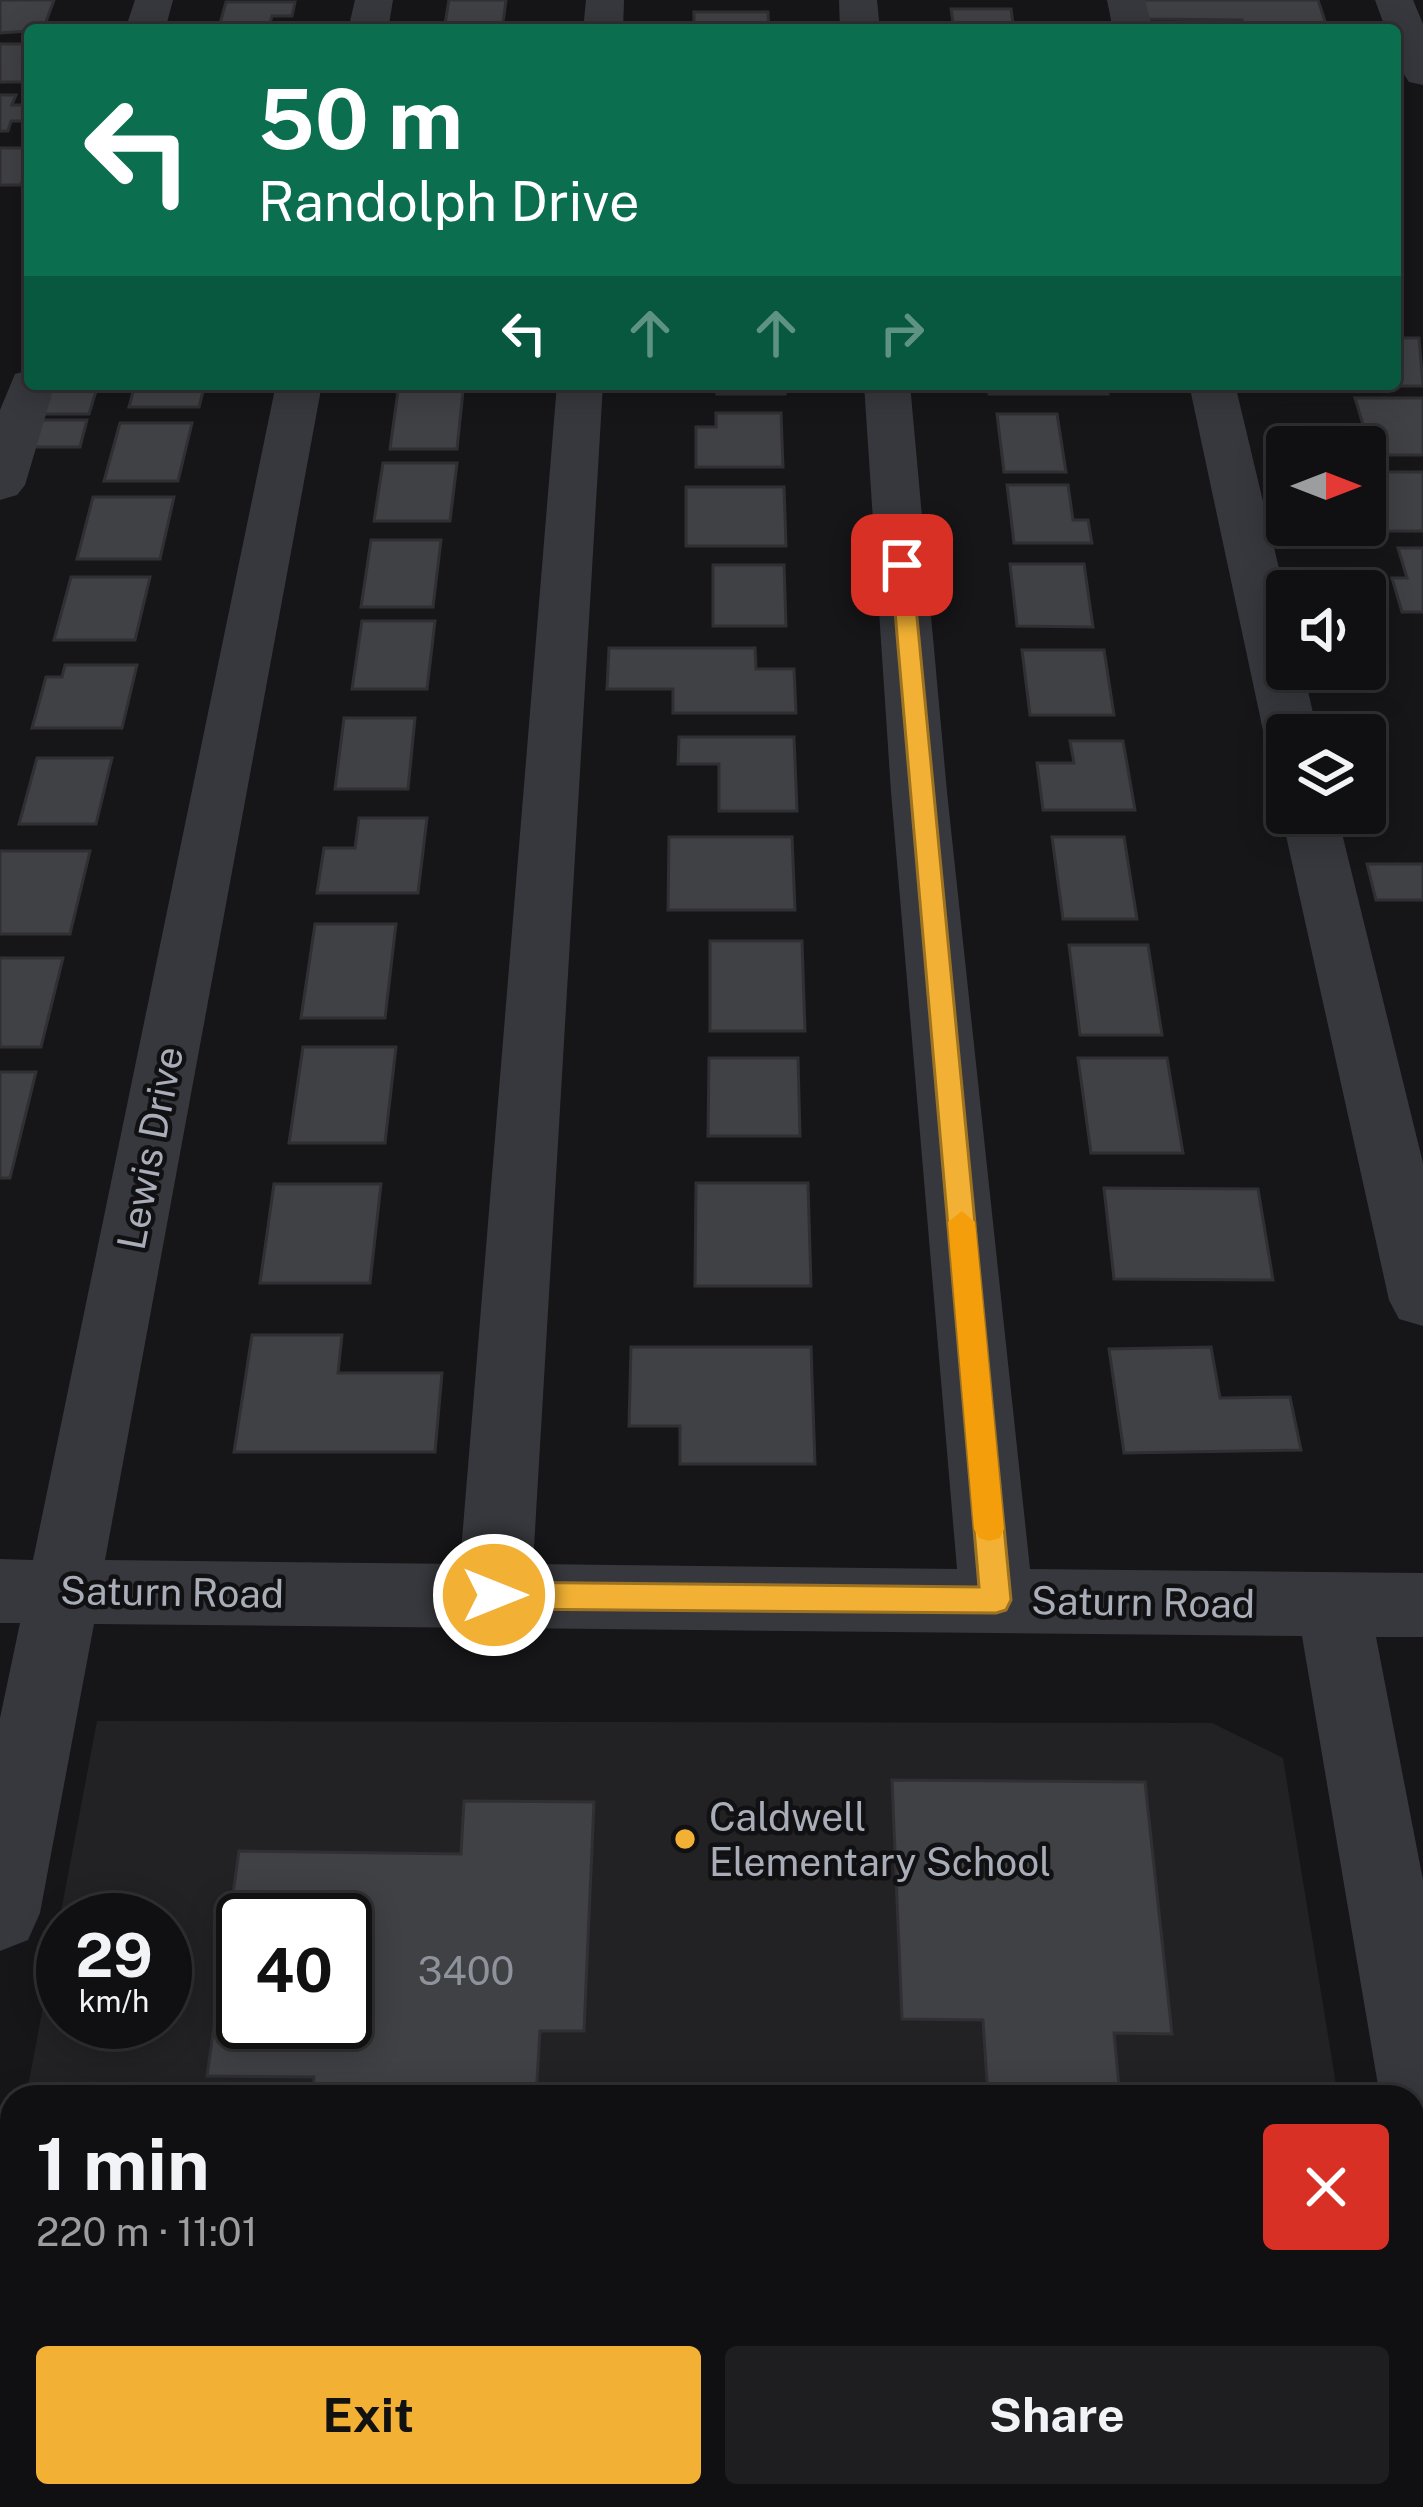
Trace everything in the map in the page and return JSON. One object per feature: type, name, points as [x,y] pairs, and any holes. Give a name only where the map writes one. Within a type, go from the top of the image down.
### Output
[{"type":"street","points":[[1394,0],[1423,73]]},
{"type":"street","points":[[0,485],[30,390]]},
{"type":"street","name":"Lewis Drive","points":[[0,1913],[32,1591],[298,390]]},
{"type":"street","points":[[494,1595],[580,390]]},
{"type":"street","points":[[887,390],[919,792],[996,1600]]},
{"type":"street","points":[[1213,390],[1286,714]]},
{"type":"street","points":[[1314,834],[1423,1300]]},
{"type":"street","name":"Saturn Road","points":[[32,1591],[1423,1605]]},
{"type":"street","points":[[1334,1604],[1421,2085]]},
{"type":"shaded area","name":"Caldwell Elementary School","points":[[97,1721],[1212,1723],[1283,1758],[1336,2085],[28,2085],[36,2044],[36,2049],[192,2049],[192,1893],[65,1893]]},
{"type":"building","points":[[0,0],[54,0],[45,24],[24,24],[24,31],[0,33]]},
{"type":"building","points":[[449,0],[506,0],[503,24],[445,24]]},
{"type":"building","points":[[1142,0],[1318,0],[1326,24],[1243,24],[1242,20],[1146,19]]},
{"type":"building","points":[[226,2],[295,2],[292,16],[272,16],[270,24],[220,24]]},
{"type":"building","points":[[951,9],[1011,9],[1013,24],[953,24]]},
{"type":"building","points":[[694,12],[768,12],[769,24],[694,24]]},
{"type":"building","points":[[0,44],[24,44],[24,82],[0,82]]},
{"type":"building","points":[[0,95],[16,95],[12,105],[24,105],[24,121],[11,121],[8,131],[0,131]]},
{"type":"building","points":[[0,148],[24,148],[20,185],[0,185]]},
{"type":"building","points":[[1401,338],[1419,338],[1423,386],[1401,386]]},
{"type":"building","points":[[45,390],[96,390],[89,414],[38,414]]},
{"type":"building","points":[[133,390],[203,390],[199,407],[129,407]]},
{"type":"building","points":[[717,390],[785,390],[785,394],[717,394]]},
{"type":"building","points":[[989,390],[1107,390],[1108,394],[989,394]]},
{"type":"building","points":[[398,391],[463,391],[457,449],[390,449]]},
{"type":"building","points":[[1355,398],[1423,398],[1423,455],[1386,455],[1386,426],[1363,426]]},
{"type":"building","points":[[716,413],[781,413],[783,467],[696,467],[696,427],[716,427]]},
{"type":"building","points":[[997,414],[1057,414],[1066,472],[1004,472]]},
{"type":"building","points":[[38,420],[87,420],[80,447],[29,447]]},
{"type":"building","points":[[120,423],[192,423],[178,481],[104,481]]},
{"type":"building","points":[[383,463],[457,463],[450,521],[374,521]]},
{"type":"building","points":[[1386,472],[1423,472],[1423,531],[1386,531]]},
{"type":"building","points":[[1007,485],[1068,485],[1073,520],[1088,520],[1092,543],[1014,543]]},
{"type":"building","points":[[686,487],[784,487],[786,546],[686,546]]},
{"type":"building","points":[[93,497],[174,497],[160,559],[77,559]]},
{"type":"building","points":[[371,540],[441,540],[433,607],[361,607]]},
{"type":"building","points":[[1398,548],[1423,548],[1423,612],[1402,612],[1392,578],[1407,578]]},
{"type":"building","points":[[1010,564],[1084,564],[1093,627],[1017,626]]},
{"type":"building","points":[[713,565],[784,565],[786,626],[713,626]]},
{"type":"building","points":[[71,577],[150,577],[135,640],[54,640]]},
{"type":"building","points":[[362,621],[435,621],[427,689],[352,689]]},
{"type":"building","points":[[609,648],[755,648],[756,669],[794,669],[796,713],[673,713],[673,689],[607,689]]},
{"type":"building","points":[[1022,650],[1104,650],[1114,715],[1030,715]]},
{"type":"building","points":[[65,665],[137,665],[122,728],[32,728],[46,677],[62,677]]},
{"type":"building","points":[[344,718],[415,718],[408,789],[335,789]]},
{"type":"building","points":[[679,737],[794,737],[797,811],[719,811],[719,764],[678,764]]},
{"type":"building","points":[[1070,741],[1123,741],[1135,810],[1043,810],[1037,763],[1074,763]]},
{"type":"building","points":[[37,758],[112,758],[96,824],[19,824]]},
{"type":"building","points":[[359,818],[427,818],[418,893],[317,893],[324,848],[355,848]]},
{"type":"building","points":[[669,837],[792,837],[795,910],[668,910]]},
{"type":"building","points":[[1052,837],[1124,837],[1137,919],[1063,919]]},
{"type":"building","points":[[0,851],[90,851],[70,934],[0,934]]},
{"type":"building","points":[[1367,864],[1423,864],[1423,900],[1376,900]]},
{"type":"building","points":[[315,924],[396,924],[385,1018],[301,1018]]},
{"type":"building","points":[[710,941],[802,941],[805,1031],[710,1031]]},
{"type":"building","points":[[1069,945],[1148,945],[1162,1035],[1080,1035]]},
{"type":"building","points":[[0,958],[63,958],[41,1047],[0,1047]]},
{"type":"building","points":[[303,1047],[396,1047],[385,1143],[289,1143]]},
{"type":"building","points":[[709,1058],[798,1058],[800,1136],[708,1136]]},
{"type":"building","points":[[1078,1058],[1167,1058],[1183,1153],[1091,1153]]},
{"type":"building","points":[[0,1072],[36,1072],[10,1178],[0,1178]]},
{"type":"building","points":[[696,1183],[808,1183],[811,1286],[695,1286]]},
{"type":"building","points":[[274,1184],[381,1184],[370,1283],[260,1283]]},
{"type":"building","points":[[1104,1188],[1258,1189],[1273,1280],[1114,1279]]},
{"type":"building","points":[[252,1335],[342,1335],[338,1373],[442,1373],[435,1452],[234,1452]]},
{"type":"building","points":[[631,1347],[811,1347],[815,1464],[680,1464],[680,1426],[629,1426]]},
{"type":"building","points":[[1211,1347],[1220,1398],[1290,1397],[1301,1450],[1124,1453],[1109,1349]]},
{"type":"building","points":[[892,1780],[1145,1782],[1172,2034],[1114,2033],[1119,2085],[987,2085],[983,2020],[902,2019]]},
{"type":"building","points":[[464,1801],[594,1802],[584,2031],[540,2031],[537,2085],[313,2085],[314,2077],[207,2076],[216,2013],[216,2049],[372,2049],[372,1893],[233,1893],[239,1851],[461,1854]]},
{"type":"slow traffic","points":[[962,1222],[989,1529]]},
{"type":"place","name":"Caldwell Elementary School","points":[[685,1839]]},
{"type":"route","points":[[494,1595],[996,1600],[919,792],[902,565]]}]
